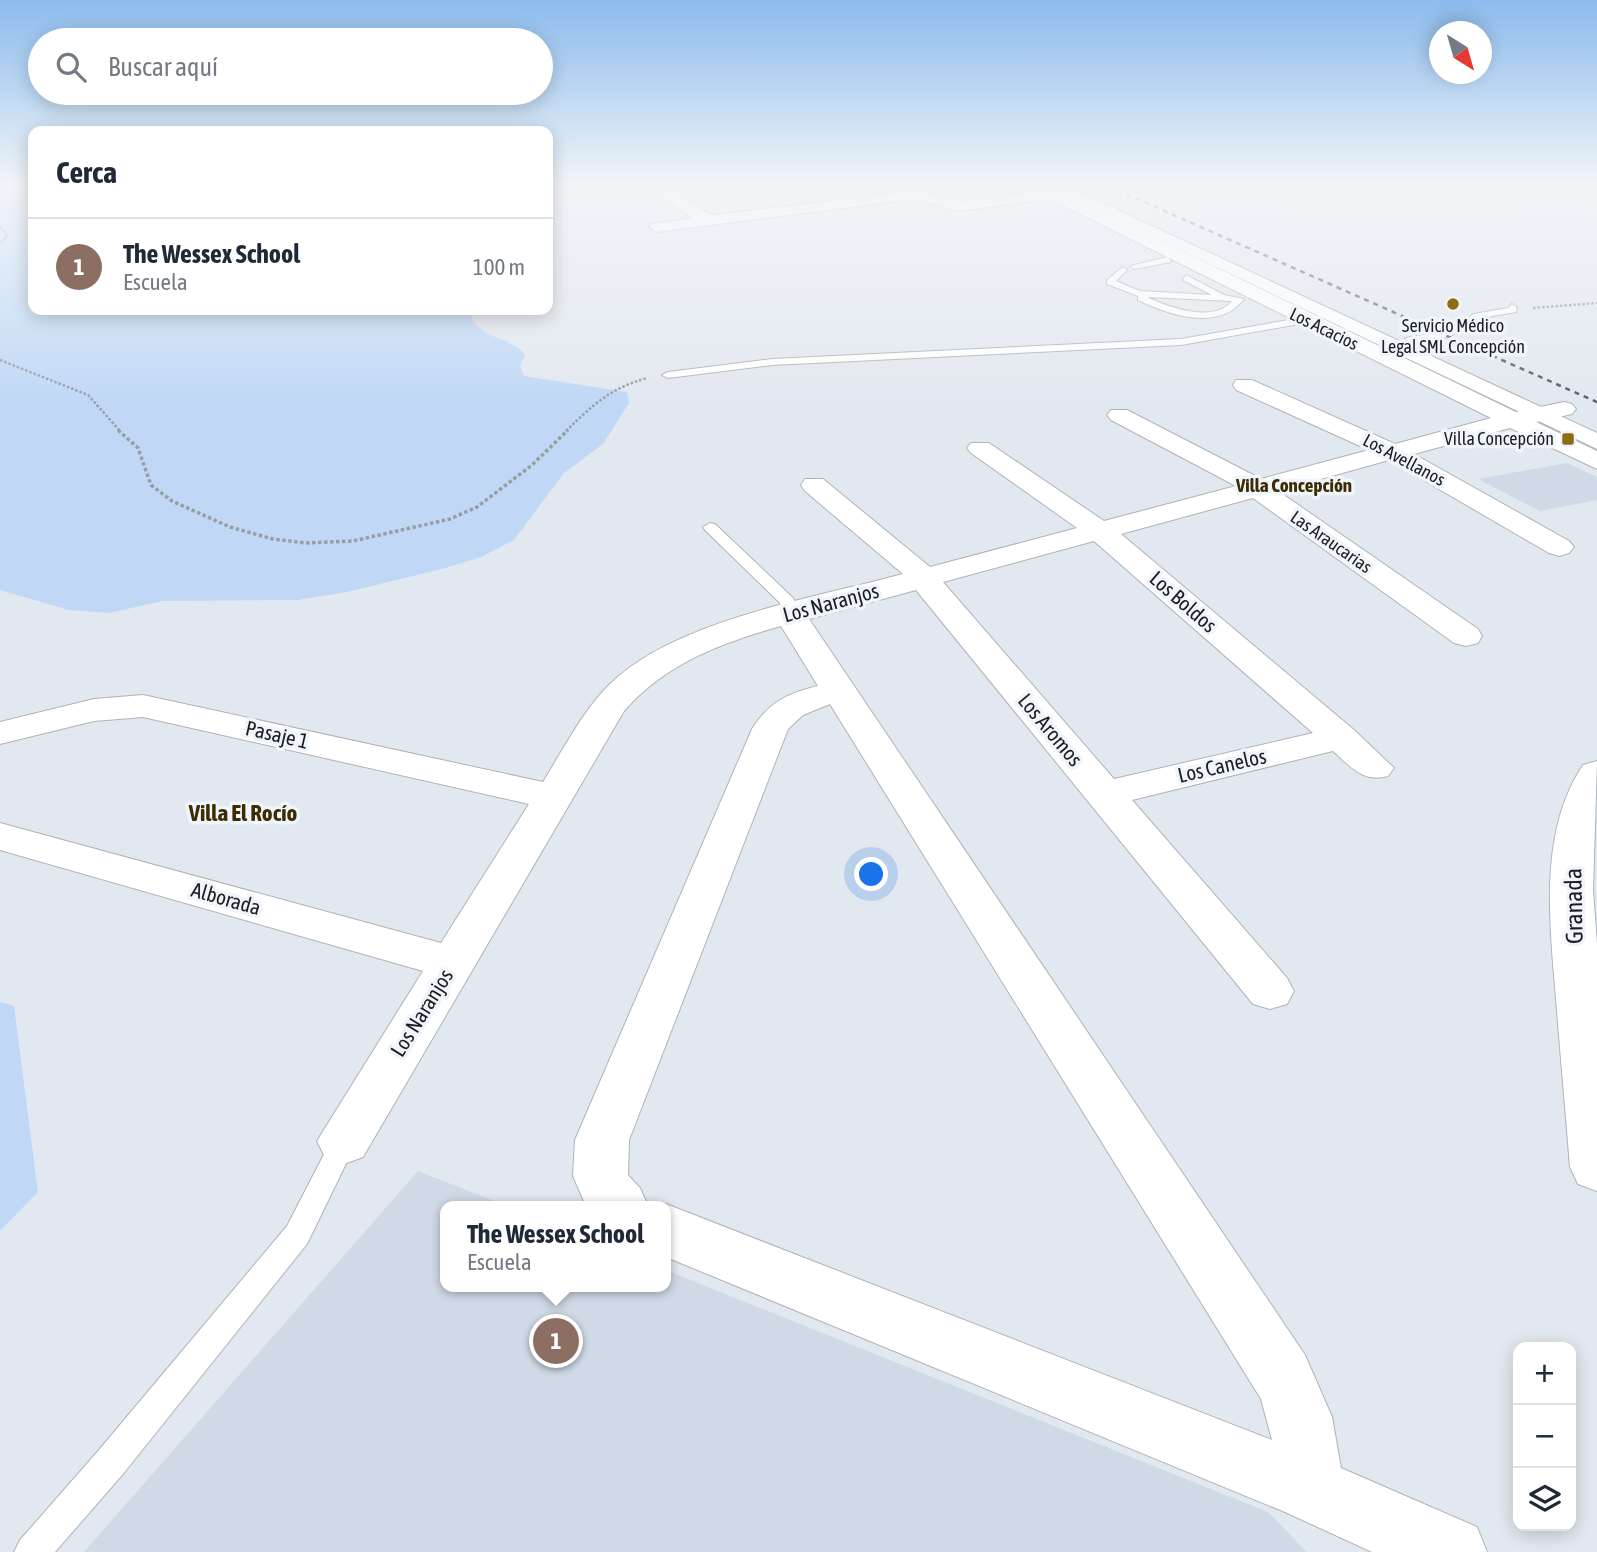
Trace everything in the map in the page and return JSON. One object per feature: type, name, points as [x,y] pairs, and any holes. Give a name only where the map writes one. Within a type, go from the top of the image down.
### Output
[{"type":"main road","name":"Los Acacios","points":[[1173,258],[1268,301],[1315,316]]},
{"type":"main road","points":[[1174,258],[1315,316],[1524,417],[1597,461]]},
{"type":"main road","points":[[1235,258],[1597,424]]},
{"type":"main road","name":"Los Avellanos","points":[[1244,385],[1394,452],[1559,547]]},
{"type":"main road","name":"Los Naranjos","points":[[344,1141],[609,706],[647,669],[700,640],[1258,488],[1524,417],[1564,409]]},
{"type":"main road","name":"Las Araucarias","points":[[1119,415],[1258,488],[1466,636]]},
{"type":"main road","points":[[1524,417],[1597,442]]},
{"type":"main road","name":"Los Boldos","points":[[980,448],[1100,531],[1375,768]]},
{"type":"main road","name":"Los Aromos","points":[[814,485],[910,564],[1270,991]]},
{"type":"main road","points":[[790,615],[1283,1377],[1293,1396],[1305,1432],[1308,1488]]},
{"type":"main road","points":[[615,1201],[606,1192],[599,1175],[598,1159],[603,1140],[770,729],[777,718],[792,706],[839,692]]},
{"type":"main road","name":"Pasaje 1","points":[[0,733],[94,710],[143,706],[554,797]]},
{"type":"main road","name":"Los Canelos","points":[[1104,794],[1341,738]]},
{"type":"main road","name":"Granada","points":[[1597,773],[1588,790],[1574,841],[1584,922],[1597,1167]]},
{"type":"main road","name":"Alborada","points":[[0,835],[453,963]]},
{"type":"main road","points":[[671,1232],[1308,1488],[1452,1552]]},
{"type":"lane","points":[[1134,266],[1164,258]]},
{"type":"lane","points":[[1123,270],[1110,282],[1163,309],[1195,314],[1226,311],[1234,307],[1239,299]]},
{"type":"lane","points":[[1186,278],[1220,295],[1239,299]]},
{"type":"lane","points":[[1134,293],[1268,301]]},
{"type":"lane","points":[[1410,338],[1445,335],[1477,316],[1513,308]]},
{"type":"lane","points":[[668,375],[772,362],[864,356],[1181,342],[1315,316]]},
{"type":"lane","points":[[710,527],[788,602],[790,615]]},
{"type":"lane","points":[[32,1552],[111,1462],[297,1235],[344,1141]]},
{"type":"path","points":[[1513,308],[1597,303]]},
{"type":"path","points":[[0,360],[88,395],[108,421],[138,448],[151,485],[172,501],[230,527],[273,539],[306,543],[353,541],[399,534],[470,511],[533,465],[604,395],[631,382],[668,375]]},
{"type":"shaded area","points":[[0,258],[28,258],[28,315],[472,315],[478,327],[511,344],[525,355],[520,366],[524,376],[627,392],[629,403],[603,444],[564,473],[514,540],[481,557],[347,592],[298,600],[163,601],[109,613],[69,610],[0,590]]},
{"type":"shaded area","points":[[1567,463],[1597,477],[1597,500],[1540,511],[1478,479]]},
{"type":"shaded area","points":[[0,1002],[14,1006],[38,1192],[0,1231]]},
{"type":"shaded area","points":[[418,1171],[494,1201],[440,1201],[440,1292],[671,1292],[671,1272],[1268,1512],[1307,1552],[84,1552]]},
{"type":"railway","points":[[1272,258],[1597,402]]},
{"type":"place","name":"Servicio Médico Legal SML Concepción","points":[[1453,304]]},
{"type":"place","name":"Villa Concepción","points":[[1568,439]]},
{"type":"place","name":"The Wessex School","points":[[556,1341]]},
{"type":"district","name":"Villa Concepción","points":[[1294,485]]},
{"type":"district","name":"Villa El Rocío","points":[[243,813]]}]
